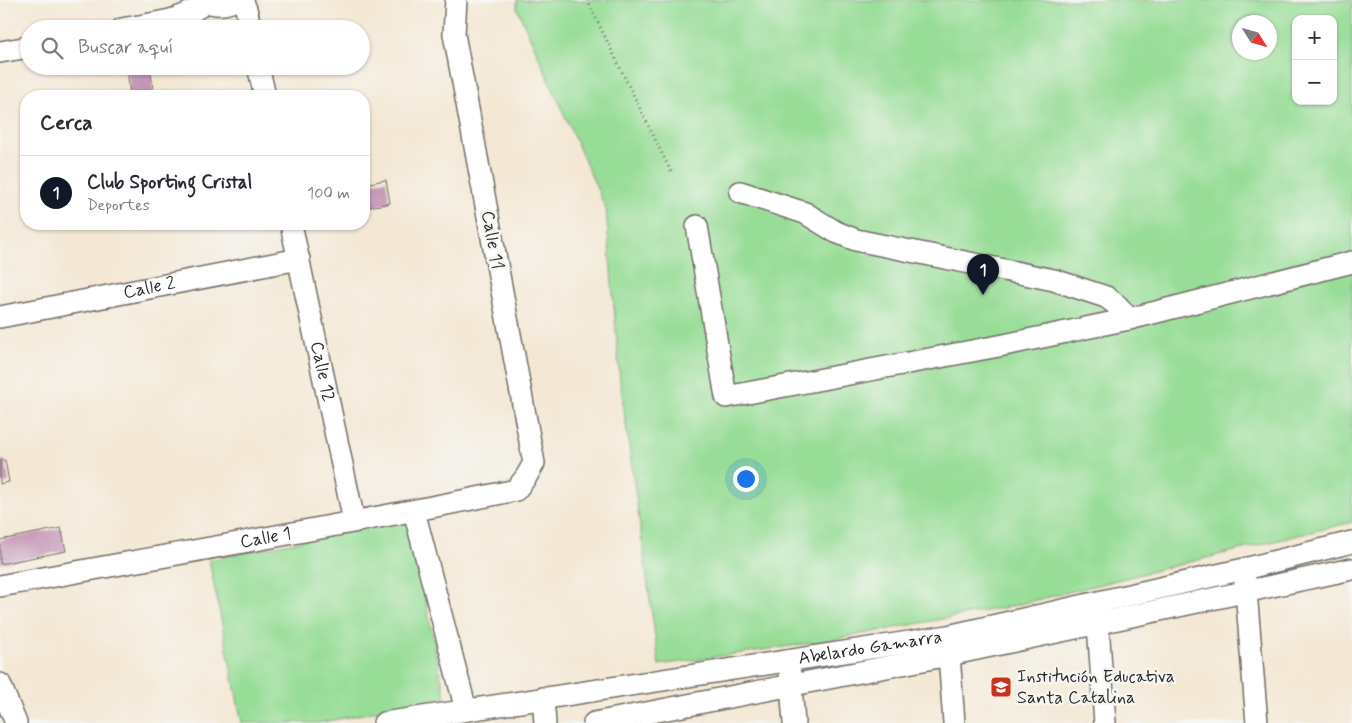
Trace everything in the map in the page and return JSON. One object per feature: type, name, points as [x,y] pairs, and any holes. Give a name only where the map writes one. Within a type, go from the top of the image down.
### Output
[{"type":"street","points":[[168,20],[184,17],[196,11],[205,1],[214,5],[223,5],[235,0]]},
{"type":"street","points":[[242,0],[248,20]]},
{"type":"street","name":"Calle 11","points":[[456,0],[454,34],[534,463],[526,477]]},
{"type":"street","points":[[0,52],[20,49]]},
{"type":"street","points":[[260,75],[264,90]]},
{"type":"street","points":[[740,192],[804,213],[836,232],[856,240],[1054,280],[1098,294],[1106,297],[1118,306],[1129,319]]},
{"type":"street","points":[[697,226],[726,397],[1004,345],[1129,319],[1352,262]]},
{"type":"street","name":"Calle 12","points":[[292,230],[354,521]]},
{"type":"street","name":"Calle 2","points":[[0,317],[299,259]]},
{"type":"street","name":"Calle 1","points":[[0,586],[414,511],[516,490],[526,477]]},
{"type":"street","points":[[414,511],[466,710]]},
{"type":"street","name":"Abelardo Gamarra","points":[[594,723],[791,686],[949,646],[1096,603],[1352,542]]},
{"type":"street","points":[[1244,569],[1258,723]]},
{"type":"street","name":"Abelardo Gamarra","points":[[384,723],[788,660],[949,646],[1097,625],[1352,569]]},
{"type":"street","points":[[1096,603],[1106,723]]},
{"type":"street","points":[[949,646],[954,723]]},
{"type":"street","points":[[788,660],[794,723]]},
{"type":"street","points":[[0,684],[16,723]]},
{"type":"street","points":[[543,698],[545,723]]},
{"type":"path","points":[[587,0],[671,172]]},
{"type":"green space","points":[[517,0],[1352,0],[1352,522],[1012,606],[825,641],[659,665],[620,381],[606,209],[517,8]]},
{"type":"green space","points":[[409,518],[445,697],[319,723],[242,723],[209,560]]},
{"type":"building","points":[[128,75],[151,75],[153,90],[129,90]]},
{"type":"building","points":[[386,180],[390,203],[370,207],[370,183]]},
{"type":"building","points":[[5,460],[9,482],[0,484],[0,461]]},
{"type":"building","points":[[61,528],[66,551],[0,564],[0,540]]},
{"type":"place","name":"Club Sporting Cristal","points":[[983,295]]},
{"type":"place","name":"Institución Educativa Santa Catalina","points":[[1001,687]]}]
